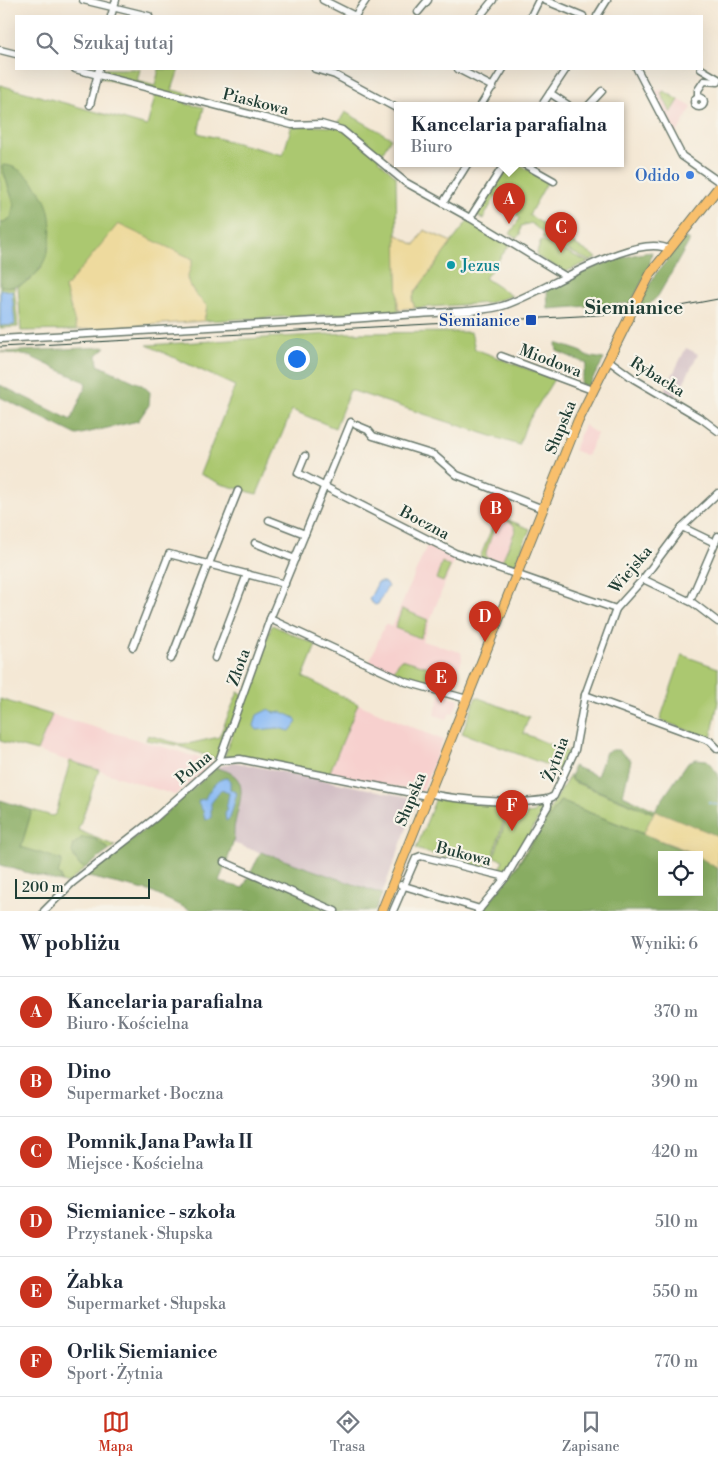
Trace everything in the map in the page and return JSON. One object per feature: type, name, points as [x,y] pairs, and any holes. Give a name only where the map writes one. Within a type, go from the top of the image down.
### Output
[{"type":"main road","name":"Słupska","points":[[382,911],[516,574],[592,390],[648,278],[718,188]]},
{"type":"street","points":[[83,0],[145,15]]},
{"type":"street","points":[[111,15],[116,0]]},
{"type":"street","points":[[323,0],[353,15]]},
{"type":"street","points":[[356,15],[366,0]]},
{"type":"street","points":[[418,12],[428,0]]},
{"type":"street","points":[[481,15],[493,0]]},
{"type":"street","points":[[532,15],[539,0]]},
{"type":"street","points":[[544,0],[581,15]]},
{"type":"street","points":[[597,15],[607,0]]},
{"type":"street","points":[[0,50],[15,54]]},
{"type":"street","name":"Piaskowa","points":[[83,70],[98,72],[292,124],[321,124],[348,134],[396,176],[443,203]]},
{"type":"street","points":[[318,70],[335,75],[394,107]]},
{"type":"street","points":[[460,70],[493,87]]},
{"type":"street","points":[[483,102],[502,70]]},
{"type":"street","points":[[544,102],[565,70]]},
{"type":"street","points":[[638,70],[682,156],[718,180]]},
{"type":"street","points":[[703,70],[718,80]]},
{"type":"street","points":[[90,105],[98,72]]},
{"type":"street","points":[[698,97],[698,90],[704,81],[718,80]]},
{"type":"street","points":[[592,102],[602,91]]},
{"type":"street","points":[[550,93],[564,102]]},
{"type":"street","points":[[466,167],[443,203],[565,276]]},
{"type":"street","points":[[470,218],[502,167]]},
{"type":"street","points":[[529,167],[554,181]]},
{"type":"street","points":[[0,339],[475,310],[504,305],[550,286],[565,276],[598,260],[635,249],[661,246],[670,250]]},
{"type":"street","name":"Miodowa","points":[[501,356],[592,390]]},
{"type":"street","name":"Rybacka","points":[[608,360],[634,379],[702,419],[718,431]]},
{"type":"street","name":"Złota","points":[[219,761],[270,619],[325,485],[354,423],[368,430],[374,436],[434,455],[457,476],[543,509]]},
{"type":"street","name":"Boczna","points":[[305,456],[298,473],[325,485],[455,553],[516,574]]},
{"type":"street","points":[[171,659],[238,491]]},
{"type":"street","name":"Wiejska","points":[[516,574],[616,609],[643,579],[682,527],[718,493]]},
{"type":"street","points":[[269,520],[305,534]]},
{"type":"street","points":[[682,527],[716,540],[690,601]]},
{"type":"street","points":[[255,543],[295,559]]},
{"type":"street","points":[[133,647],[170,554],[285,584]]},
{"type":"street","name":"Złota","points":[[215,658],[247,574]]},
{"type":"street","points":[[643,579],[690,601],[718,622]]},
{"type":"street","name":"Żytnia","points":[[428,795],[469,800],[548,801],[559,790],[572,758],[585,695],[616,609]]},
{"type":"street","points":[[270,619],[406,682],[467,699]]},
{"type":"street","points":[[585,695],[710,741],[718,749]]},
{"type":"street","name":"Polna","points":[[44,911],[72,883],[154,819],[219,761],[240,759],[428,795]]},
{"type":"street","points":[[392,883],[479,910],[506,877],[548,806],[548,801]]},
{"type":"street","name":"Bukowa","points":[[403,886],[416,858],[421,856],[506,877]]},
{"type":"street","points":[[224,862],[335,911]]},
{"type":"street","points":[[393,911],[403,886]]},
{"type":"shaded area","points":[[652,88],[655,92],[660,89],[692,107],[675,136],[650,89]]},
{"type":"shaded area","points":[[686,348],[698,354],[676,398],[664,392]]},
{"type":"shaded area","points":[[584,425],[597,434],[587,456],[574,450]]},
{"type":"shaded area","points":[[497,515],[530,529],[514,569],[479,560]]},
{"type":"shaded area","points":[[428,543],[455,557],[422,641],[461,652],[462,659],[460,665],[447,678],[443,689],[408,679],[369,663],[385,624],[392,627]]},
{"type":"shaded area","points":[[441,693],[459,699],[453,714],[450,713],[447,719],[434,715]]},
{"type":"shaded area","points":[[358,704],[443,740],[422,792],[329,774]]},
{"type":"shaded area","points":[[52,715],[211,761],[212,764],[175,795],[37,751]]},
{"type":"shaded area","points":[[234,762],[418,799],[382,894],[160,818],[216,768]]},
{"type":"green space","points":[[97,70],[140,70],[137,81],[155,86],[159,70],[179,70],[172,90],[189,94],[186,104],[204,107],[198,133],[283,155],[292,125],[336,127],[345,112],[391,138],[378,160],[396,176],[398,309],[400,311],[204,321],[207,306],[195,294],[187,279],[65,288],[77,330],[21,331],[18,286],[29,281],[42,268],[2,167],[14,204],[11,218],[0,224],[0,85],[147,126],[156,93],[95,76]]},
{"type":"green space","points":[[664,91],[679,100],[671,113],[661,93]]},
{"type":"green space","points":[[3,165],[11,166],[21,171],[38,188],[49,211],[51,227],[46,257],[39,271],[29,281],[16,286],[0,286],[0,224],[11,218],[14,204],[2,167]]},
{"type":"green space","points":[[504,167],[524,167],[548,181],[529,215],[597,258],[590,261],[542,238],[544,234],[531,223],[521,226],[520,235],[516,238],[510,234],[520,218],[516,215],[519,209],[496,195],[483,219],[474,214]]},
{"type":"green space","points":[[469,219],[511,243],[485,278],[512,296],[488,303],[415,308],[412,300],[415,292]]},
{"type":"green space","points":[[685,238],[689,239],[689,242],[658,296],[646,308],[636,309],[655,275]]},
{"type":"green space","points":[[541,240],[588,262],[565,272],[536,256]]},
{"type":"green space","points":[[652,252],[649,268],[631,303],[548,309],[547,289],[611,261]]},
{"type":"green space","points":[[0,286],[14,287],[18,327],[0,328]]},
{"type":"green space","points":[[471,332],[475,349],[554,379],[526,425],[519,445],[350,390],[335,428],[292,410],[257,494],[221,484],[200,474],[235,386],[147,345],[347,333]]},
{"type":"green space","points":[[556,343],[580,351],[586,356],[604,359],[588,387],[580,384],[587,364],[557,351]]},
{"type":"green space","points":[[106,347],[97,355],[98,365],[142,385],[150,392],[149,405],[138,421],[77,435],[0,397],[0,385],[71,420],[86,386],[85,382],[29,356],[0,352]]},
{"type":"green space","points":[[497,515],[530,529],[513,569],[499,562],[502,561],[516,529],[512,523],[498,517],[486,552],[486,557],[494,560],[493,562],[479,560]]},
{"type":"green space","points":[[442,562],[450,567],[443,582],[436,579]]},
{"type":"green space","points":[[402,609],[428,620],[420,638],[395,628]]},
{"type":"green space","points":[[272,625],[316,645],[303,677],[358,704],[329,774],[240,756],[224,757]]},
{"type":"green space","points":[[682,655],[718,668],[718,701],[711,739],[660,720]]},
{"type":"green space","points":[[401,659],[429,667],[426,684],[392,673]]},
{"type":"green space","points":[[238,692],[243,694],[219,760],[176,745],[146,740],[148,735],[183,745],[219,737]]},
{"type":"green space","points":[[476,697],[529,717],[523,733],[570,753],[563,771],[462,733]]},
{"type":"green space","points":[[0,699],[52,715],[37,751],[0,741]]},
{"type":"green space","points":[[618,750],[631,760],[623,795],[655,810],[688,762],[696,759],[707,760],[718,774],[718,838],[571,780],[573,766],[597,776],[606,752]]},
{"type":"green space","points":[[70,761],[99,770],[78,830],[115,846],[110,850],[95,839],[83,837],[74,844],[74,859],[85,868],[67,884],[61,882],[61,876],[21,847],[32,810],[52,816],[56,814]]},
{"type":"green space","points":[[216,768],[227,771],[235,776],[241,789],[234,825],[233,842],[219,882],[243,888],[261,852],[382,894],[375,911],[192,911],[149,891],[84,876],[160,818]]},
{"type":"green space","points":[[570,775],[571,780],[576,783],[663,817],[652,817],[649,822],[695,851],[689,851],[560,801],[510,877]]},
{"type":"green space","points":[[436,798],[509,804],[489,868],[499,871],[503,860],[494,857],[508,813],[525,819],[526,814],[534,813],[537,804],[545,807],[506,876],[416,849]]},
{"type":"green space","points":[[0,800],[32,810],[21,847],[62,860],[58,874],[61,876],[61,882],[0,865]]},
{"type":"green space","points":[[560,801],[686,851],[658,851],[658,896],[703,896],[703,860],[718,869],[718,911],[481,911],[510,877]]},
{"type":"green space","points":[[83,837],[95,839],[110,850],[85,868],[79,865],[72,852],[74,844]]},
{"type":"green space","points":[[703,857],[718,869],[703,860]]},
{"type":"sand","points":[[118,224],[193,259],[187,279],[195,294],[207,306],[204,321],[77,330],[65,288]]},
{"type":"sand","points":[[424,230],[452,242],[415,292],[412,300],[415,308],[398,309],[396,234],[415,245]]},
{"type":"sand","points":[[655,810],[718,836],[718,869],[703,860],[703,851],[688,851],[643,834]]},
{"type":"water","points":[[0,289],[12,291],[15,325],[0,326]]},
{"type":"water","points":[[378,582],[384,582],[388,586],[378,604],[375,605],[369,600]]},
{"type":"water","points":[[269,709],[275,713],[282,712],[295,718],[297,722],[290,731],[278,728],[257,730],[254,726],[257,715]]},
{"type":"water","points":[[227,778],[230,782],[230,789],[237,793],[230,818],[226,821],[225,815],[229,793],[221,790],[211,803],[211,818],[205,820],[203,811],[198,803],[199,800],[205,799],[217,782]]},
{"type":"waterway","points":[[708,802],[718,805]]},
{"type":"railway","points":[[0,347],[598,315],[665,309],[718,299]]},
{"type":"place","name":"Odido","points":[[690,175]]},
{"type":"place","name":"Kancelaria parafialna","points":[[509,224]]},
{"type":"place","name":"Pomnik Jana Pawła II","points":[[561,253]]},
{"type":"place","name":"Jezus","points":[[451,265]]},
{"type":"place","name":"Siemianice","points":[[531,320]]},
{"type":"place","name":"Dino","points":[[496,534]]},
{"type":"place","name":"Siemianice - szkoła","points":[[485,642]]},
{"type":"place","name":"Żabka","points":[[441,703]]},
{"type":"place","name":"Orlik Siemianice","points":[[512,831]]},
{"type":"district","name":"Siemianice","points":[[634,307]]}]
